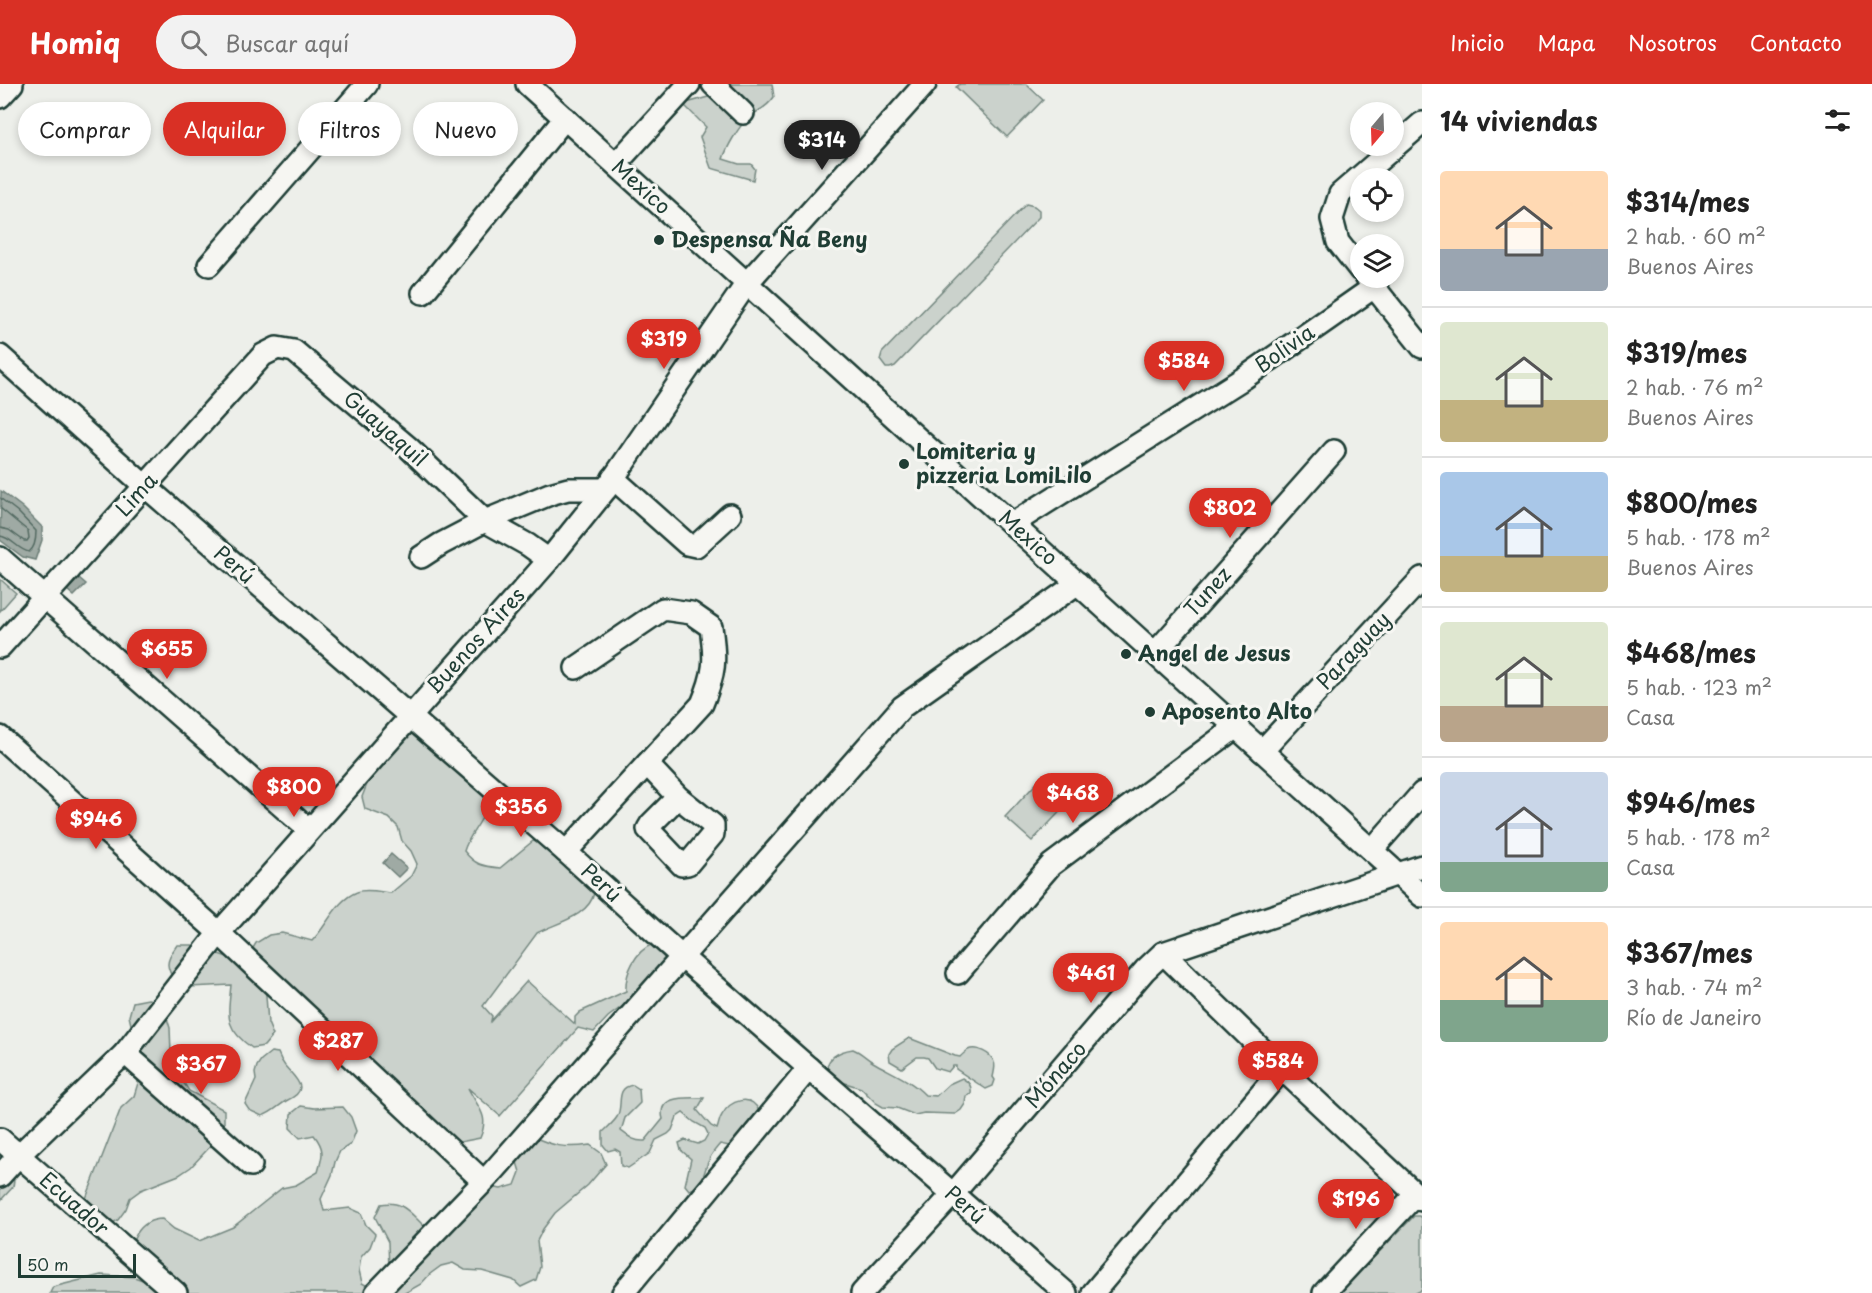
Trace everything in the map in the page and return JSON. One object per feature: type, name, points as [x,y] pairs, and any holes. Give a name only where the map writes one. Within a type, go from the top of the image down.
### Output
[{"type":"street","points":[[0,98],[12,84]]},
{"type":"street","points":[[209,265],[367,84]]},
{"type":"street","name":"Mexico","points":[[527,84],[1422,896]]},
{"type":"street","points":[[616,164],[690,84]]},
{"type":"street","points":[[713,84],[743,113]]},
{"type":"street","name":"Buenos Aires","points":[[0,1176],[125,1053],[219,933],[549,560],[610,483],[747,283],[925,84]]},
{"type":"street","points":[[423,293],[565,118]]},
{"type":"street","points":[[1350,257],[1338,242],[1332,219],[1340,194],[1422,123]]},
{"type":"street","name":"Bolivia","points":[[1012,524],[1244,378],[1362,288]]},
{"type":"street","points":[[1376,288],[1418,333]]},
{"type":"street","name":"Lima","points":[[0,647],[263,355],[277,348]]},
{"type":"street","name":"Guayaquil","points":[[277,348],[294,351],[409,448],[485,521],[528,545],[549,560]]},
{"type":"street","name":"Perú","points":[[0,356],[145,486],[566,852],[682,957],[1066,1293]]},
{"type":"street","name":"Tunez","points":[[1155,653],[1334,451]]},
{"type":"street","points":[[420,557],[485,521],[550,494],[610,483],[692,546],[696,546],[730,515]]},
{"type":"street","points":[[0,558],[309,830]]},
{"type":"street","name":"Paraguay","points":[[1262,751],[1422,578]]},
{"type":"street","points":[[376,1293],[483,1181],[902,707],[1078,583]]},
{"type":"street","points":[[566,852],[702,704],[712,680],[715,652],[711,627],[691,613],[663,609],[576,668]]},
{"type":"street","points":[[958,973],[1051,865],[1236,727]]},
{"type":"street","points":[[0,737],[219,933],[483,1181]]},
{"type":"street","points":[[647,764],[678,796]]},
{"type":"street","points":[[1372,850],[1422,792]]},
{"type":"street","name":"Mónaco","points":[[862,1293],[953,1194],[1145,970],[1163,953],[1422,866]]},
{"type":"street","points":[[1163,953],[1282,1069],[1419,1197],[1324,1293]]},
{"type":"street","points":[[125,1053],[251,1165]]},
{"type":"street","points":[[622,1293],[809,1068]]},
{"type":"street","points":[[1093,1293],[1282,1069]]},
{"type":"street","name":"Ecuador","points":[[0,1139],[176,1293]]},
{"type":"shaded area","points":[[728,84],[772,84],[774,97],[745,122],[723,159],[739,164],[751,164],[755,169],[753,180],[711,168],[700,137],[706,127],[683,104],[730,91]]},
{"type":"shaded area","points":[[960,84],[1026,84],[1043,100],[1007,137],[956,87]]},
{"type":"shaded area","points":[[1026,204],[1039,210],[1039,217],[895,366],[886,368],[880,360],[882,353]]},
{"type":"shaded area","points":[[0,579],[16,593],[0,611]]},
{"type":"shaded area","points":[[428,726],[443,727],[470,756],[484,777],[488,789],[488,801],[484,814],[464,851],[475,862],[500,868],[533,841],[547,845],[592,879],[594,893],[586,908],[579,914],[537,933],[483,1006],[492,1016],[491,1021],[527,981],[575,1024],[575,1017],[580,1012],[626,991],[627,977],[632,963],[647,947],[653,944],[670,960],[644,990],[608,1017],[594,1032],[578,1028],[500,1116],[468,1088],[482,1112],[483,1130],[480,1138],[455,1143],[265,982],[268,1023],[273,1035],[264,1046],[252,1048],[232,1028],[229,1014],[231,985],[189,987],[177,984],[170,973],[168,964],[177,945],[192,945],[236,960],[249,955],[256,943],[269,935],[282,933],[312,941],[337,907],[350,896],[365,890],[391,893],[411,876],[417,864],[411,851],[402,841],[398,827],[389,818],[365,809],[362,797],[385,738]]},
{"type":"shaded area","points":[[1045,774],[1072,799],[1032,841],[1005,817]]},
{"type":"shaded area","points":[[148,999],[162,1002],[170,1028],[174,1068],[189,1091],[224,1110],[224,1125],[219,1137],[191,1167],[179,1175],[141,1190],[130,1198],[118,1220],[106,1227],[85,1201],[121,1108],[134,1096],[138,1083],[135,1042],[129,1016],[133,1002]]},
{"type":"shaded area","points":[[909,1038],[960,1057],[971,1049],[987,1053],[995,1064],[993,1086],[986,1089],[956,1069],[956,1066],[948,1072],[935,1068],[928,1058],[924,1057],[917,1057],[902,1068],[890,1061],[889,1054],[892,1049]]},
{"type":"shaded area","points":[[853,1049],[907,1081],[925,1095],[936,1096],[949,1084],[962,1078],[970,1084],[971,1094],[966,1096],[965,1104],[955,1114],[915,1115],[897,1108],[883,1107],[861,1088],[827,1075],[828,1064],[834,1056]]},
{"type":"shaded area","points":[[271,1052],[278,1053],[297,1080],[300,1089],[294,1097],[262,1116],[249,1110],[245,1104],[256,1080],[257,1066]]},
{"type":"shaded area","points":[[633,1085],[639,1089],[640,1103],[625,1118],[621,1131],[635,1140],[645,1141],[663,1119],[664,1105],[669,1101],[683,1098],[704,1098],[697,1110],[711,1126],[717,1129],[721,1117],[735,1102],[746,1100],[751,1102],[759,1111],[753,1132],[739,1148],[720,1144],[710,1158],[698,1186],[689,1190],[685,1185],[691,1159],[681,1150],[679,1143],[685,1140],[698,1144],[704,1141],[708,1134],[705,1128],[683,1113],[677,1117],[668,1134],[656,1140],[650,1153],[628,1168],[621,1166],[620,1152],[615,1149],[608,1151],[603,1145],[603,1132],[617,1117],[621,1093]]},
{"type":"shaded area","points":[[301,1106],[343,1107],[351,1117],[356,1131],[351,1144],[340,1151],[321,1199],[324,1211],[350,1208],[361,1213],[366,1225],[375,1234],[370,1247],[361,1257],[359,1270],[362,1283],[373,1289],[389,1270],[388,1242],[375,1217],[381,1204],[395,1204],[410,1213],[425,1227],[420,1240],[476,1184],[501,1189],[515,1185],[520,1172],[516,1159],[529,1135],[559,1146],[590,1145],[601,1153],[606,1164],[588,1185],[555,1213],[543,1229],[537,1241],[540,1267],[536,1280],[521,1287],[513,1280],[482,1271],[465,1270],[453,1263],[441,1266],[421,1284],[405,1293],[189,1293],[129,1268],[126,1262],[130,1247],[137,1233],[147,1223],[162,1219],[174,1229],[199,1241],[233,1227],[282,1188],[296,1185],[318,1172],[322,1152],[318,1140],[314,1135],[300,1138],[290,1128],[291,1114]]},
{"type":"shaded area","points":[[0,1174],[14,1180],[13,1187],[0,1201]]},
{"type":"shaded area","points":[[1414,1216],[1422,1219],[1422,1290],[1416,1293],[1339,1293]]},
{"type":"shaded area","points":[[101,1275],[134,1277],[181,1293],[50,1293],[53,1287]]},
{"type":"water","points":[[1,491],[22,507],[42,527],[42,540],[35,560],[23,557],[0,540]]},
{"type":"water","points":[[79,578],[86,584],[74,596],[67,590]]},
{"type":"water","points":[[391,854],[407,868],[398,877],[383,863]]},
{"type":"place","name":"Despensa Ña Beny","points":[[659,240]]},
{"type":"place","name":"Lomiteria y pizzeria LomiLilo","points":[[904,464]]},
{"type":"place","name":"Angel de Jesus","points":[[1126,654]]},
{"type":"place","name":"Aposento Alto","points":[[1150,712]]}]
